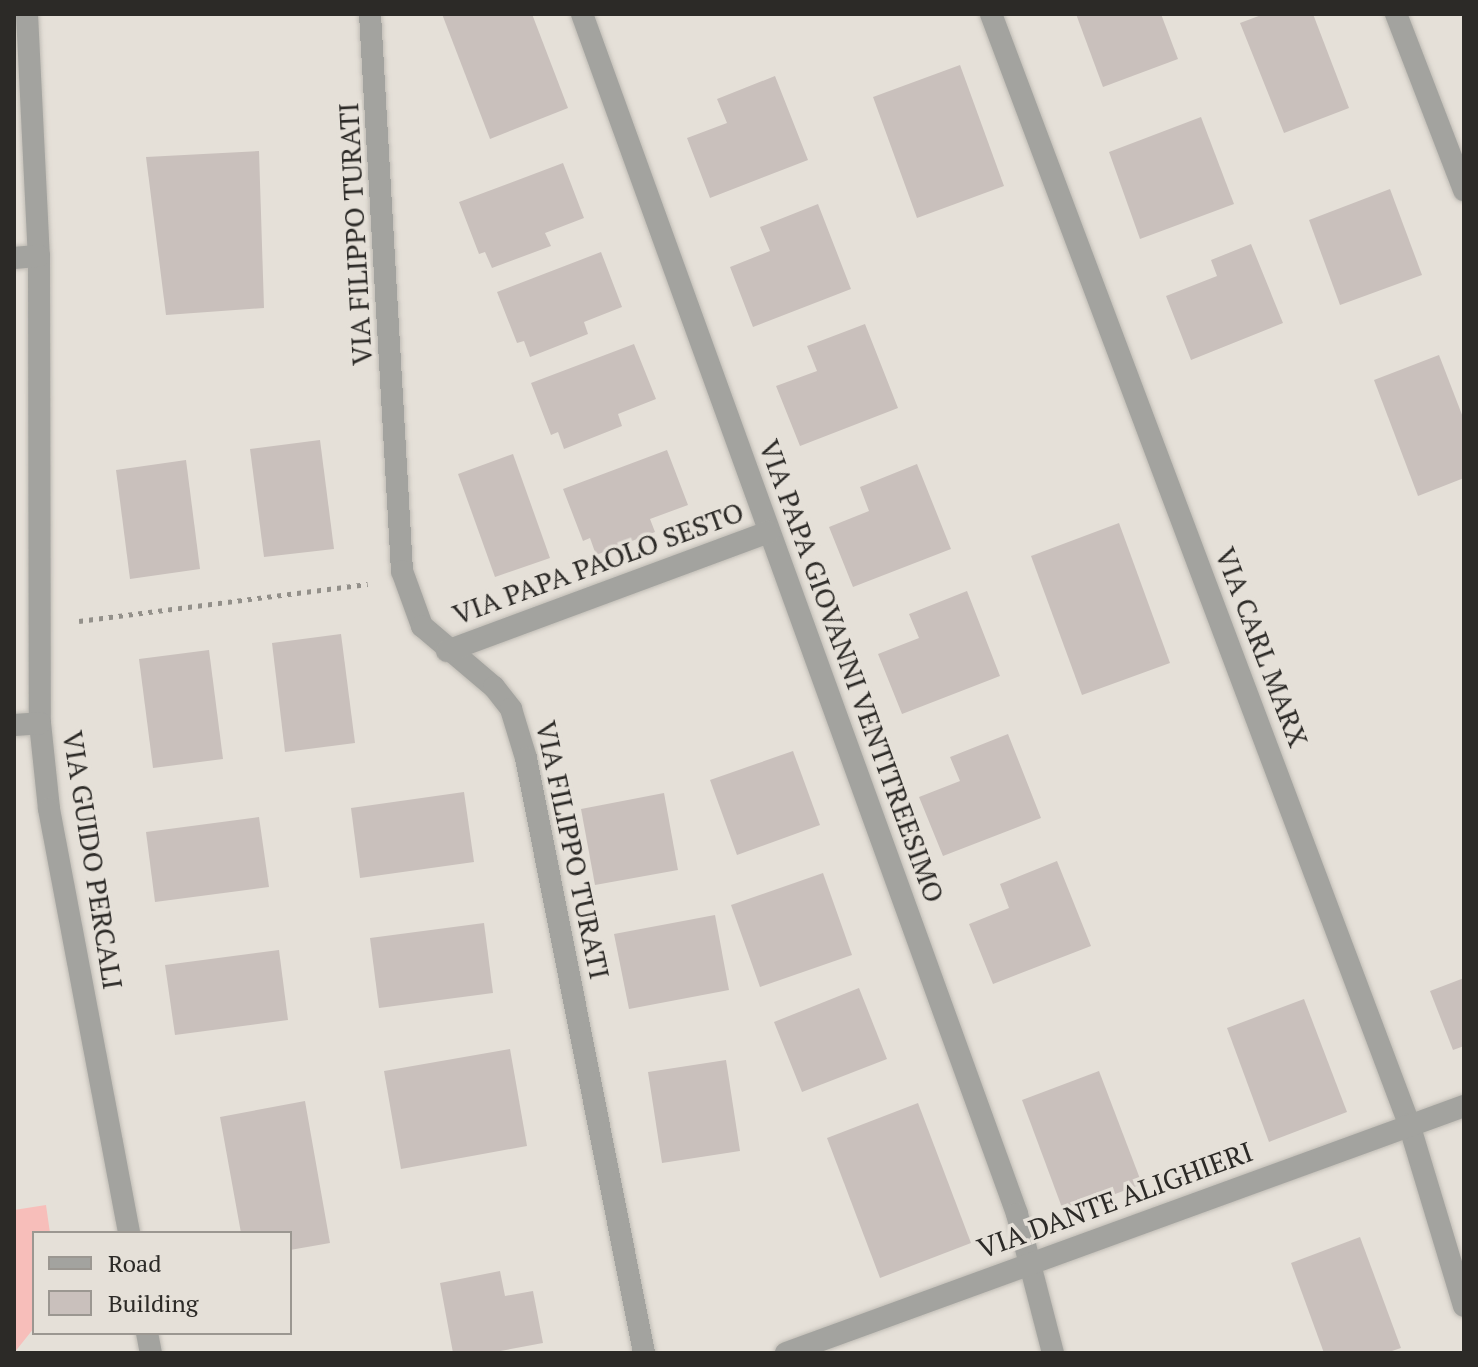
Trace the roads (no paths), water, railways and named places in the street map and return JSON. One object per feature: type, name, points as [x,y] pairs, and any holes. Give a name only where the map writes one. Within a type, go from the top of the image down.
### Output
[{"type":"street","name":"VIA GUIDO PERCALI","points":[[27,14],[39,256],[40,723],[49,809],[129,1231]]},
{"type":"street","name":"VIA FILIPPO TURATI","points":[[370,14],[402,571],[422,626],[447,651],[494,687],[511,709],[526,758],[644,1353]]},
{"type":"street","name":"VIA PAPA GIOVANNI VENTITREESIMO","points":[[582,14],[1030,1263],[1053,1353]]},
{"type":"street","name":"VIA CARL MARX","points":[[991,14],[1409,1124],[1464,1306]]},
{"type":"street","points":[[1396,14],[1464,190]]},
{"type":"street","points":[[14,258],[39,256]]},
{"type":"street","name":"VIA PAPA PAOLO SESTO","points":[[447,651],[769,532]]},
{"type":"street","points":[[14,725],[40,723]]},
{"type":"street","name":"VIA DANTE ALIGHIERI","points":[[786,1353],[1464,1106]]}]
